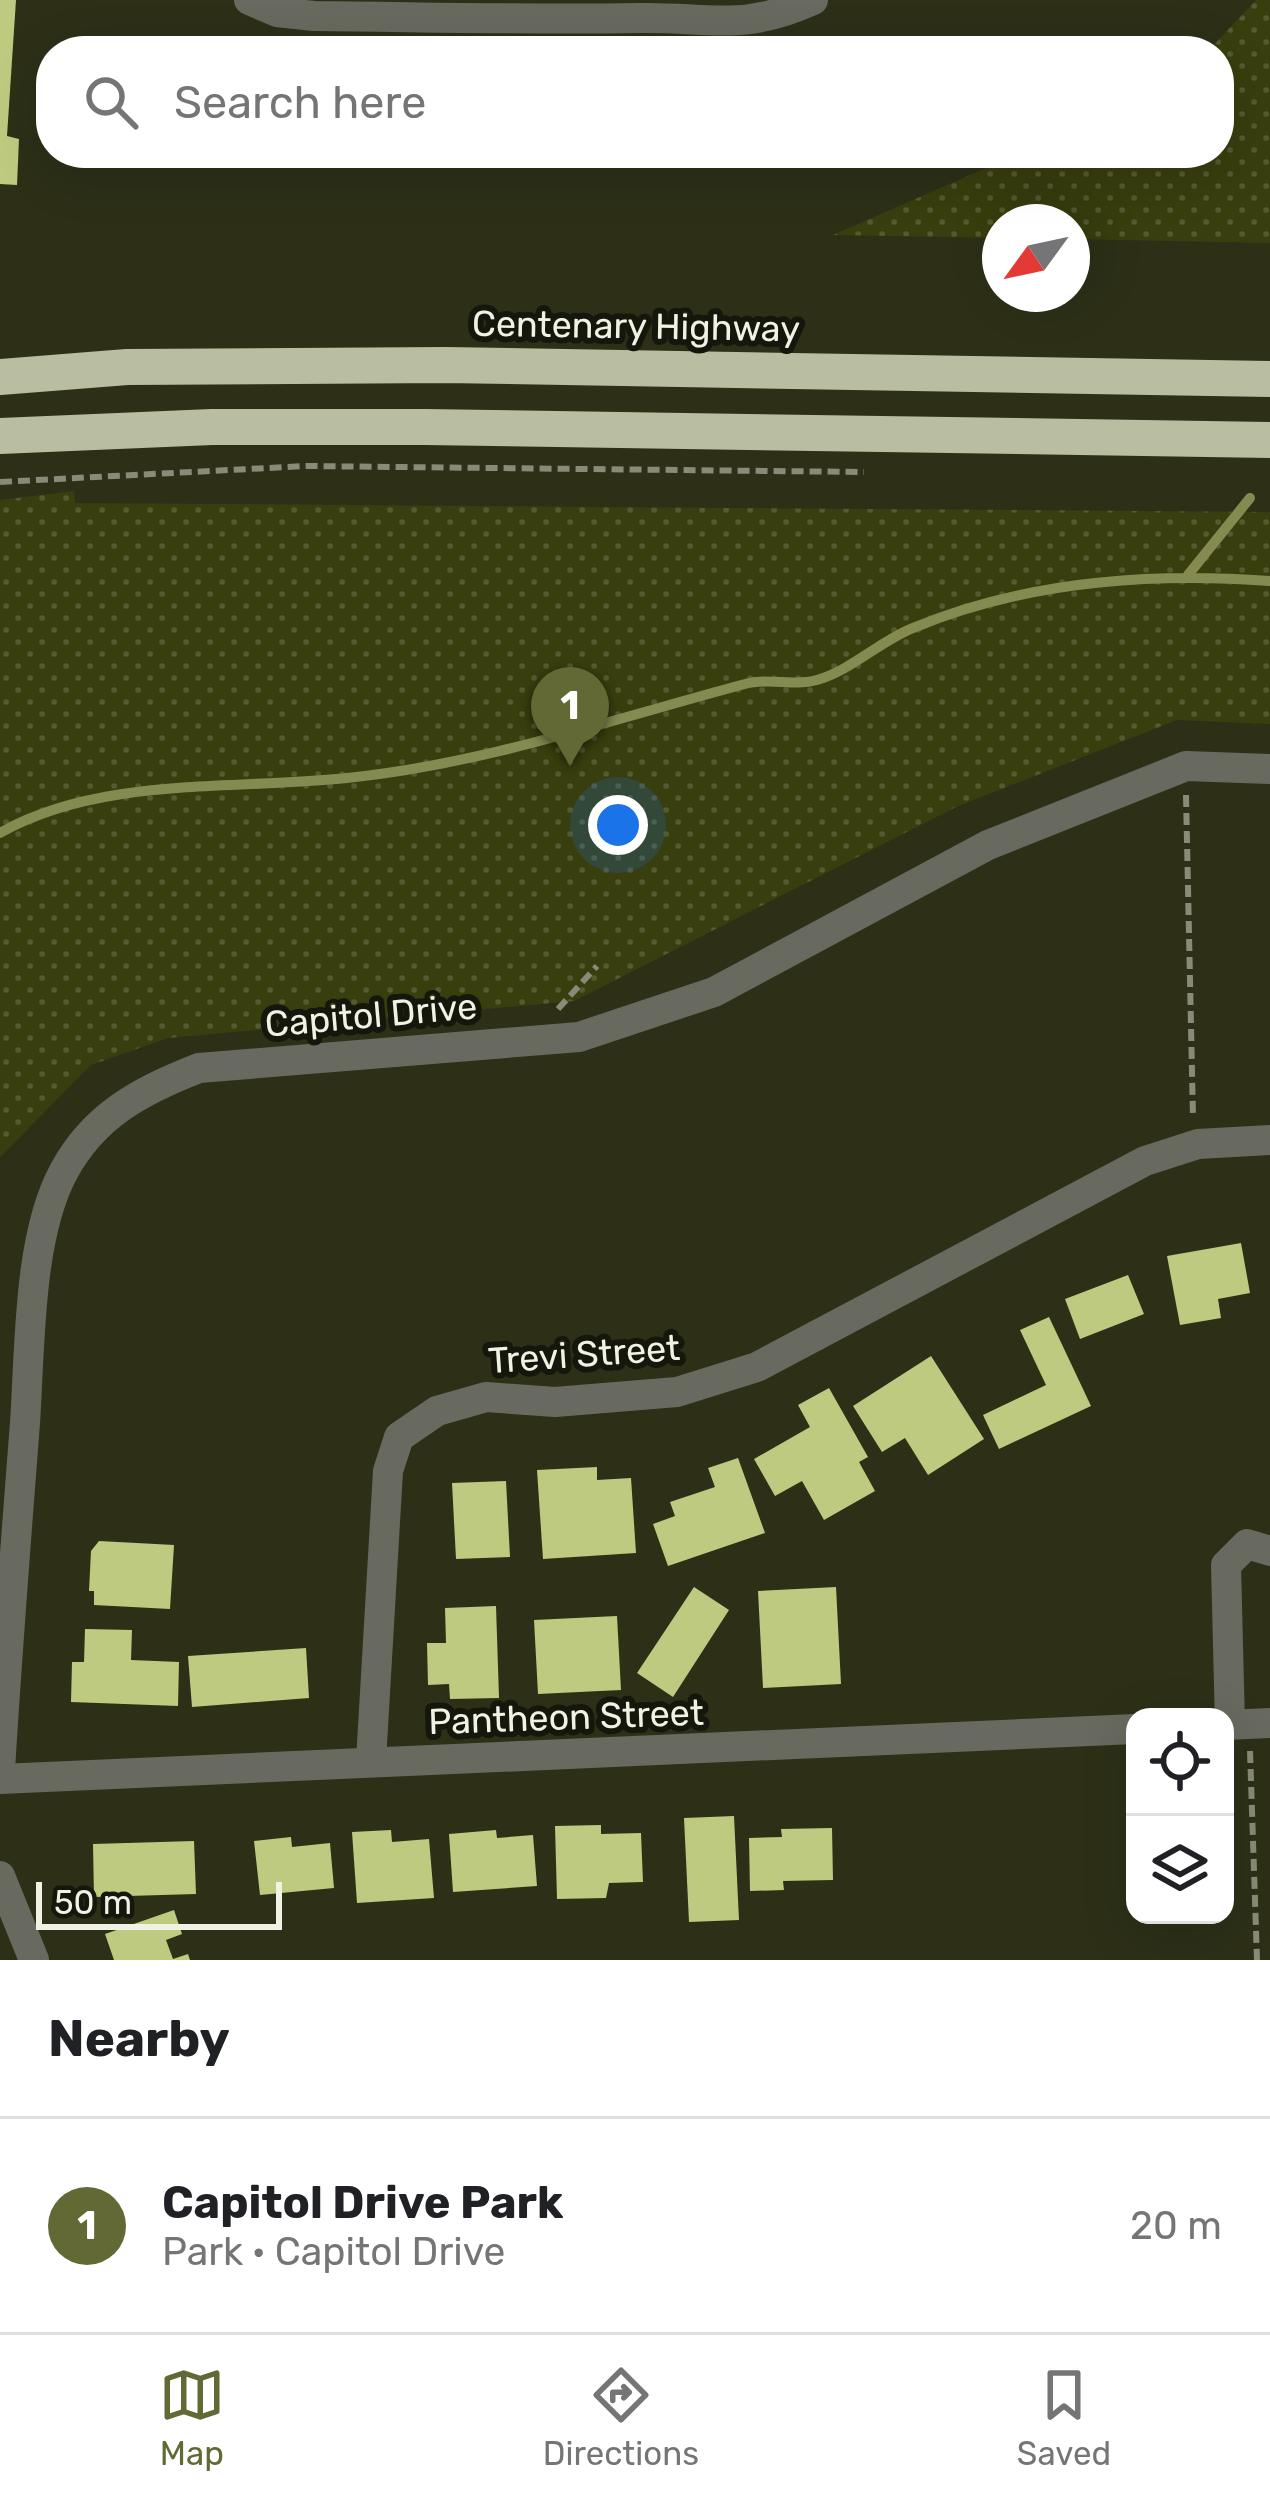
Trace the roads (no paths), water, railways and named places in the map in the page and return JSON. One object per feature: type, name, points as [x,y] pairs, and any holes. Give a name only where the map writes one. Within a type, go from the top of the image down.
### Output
[{"type":"highway","name":"Centenary Highway","points":[[0,377],[127,367],[446,365],[1270,379]]},
{"type":"highway","points":[[0,436],[66,430],[425,427],[1270,440]]},
{"type":"street","points":[[249,0],[277,12],[314,16],[656,9],[731,25],[766,19],[813,0]]},
{"type":"street","name":"Capitol Drive","points":[[0,1775],[30,1341],[46,1218],[62,1173],[87,1135],[111,1112],[146,1089],[199,1069],[579,1037],[714,992],[988,845],[1186,766],[1270,769]]},
{"type":"street","name":"Trevi Street","points":[[371,1761],[388,1472],[399,1437],[437,1411],[486,1397],[555,1402],[677,1392],[758,1366],[1145,1161],[1198,1144],[1270,1140]]},
{"type":"street","points":[[1244,1724],[1226,1564],[1247,1544],[1270,1551]]},
{"type":"street","name":"Pantheon Street","points":[[0,1775],[519,1760],[1126,1729]]},
{"type":"street","points":[[0,1876],[34,1960]]},
{"type":"waterway","points":[[1188,575],[1250,498]]},
{"type":"waterway","points":[[0,833],[81,802],[169,789],[398,771],[548,739],[745,684],[817,680],[913,628],[1044,590],[1179,578],[1270,581]]},
{"type":"place","name":"Capitol Drive Park","points":[[570,766]]}]
